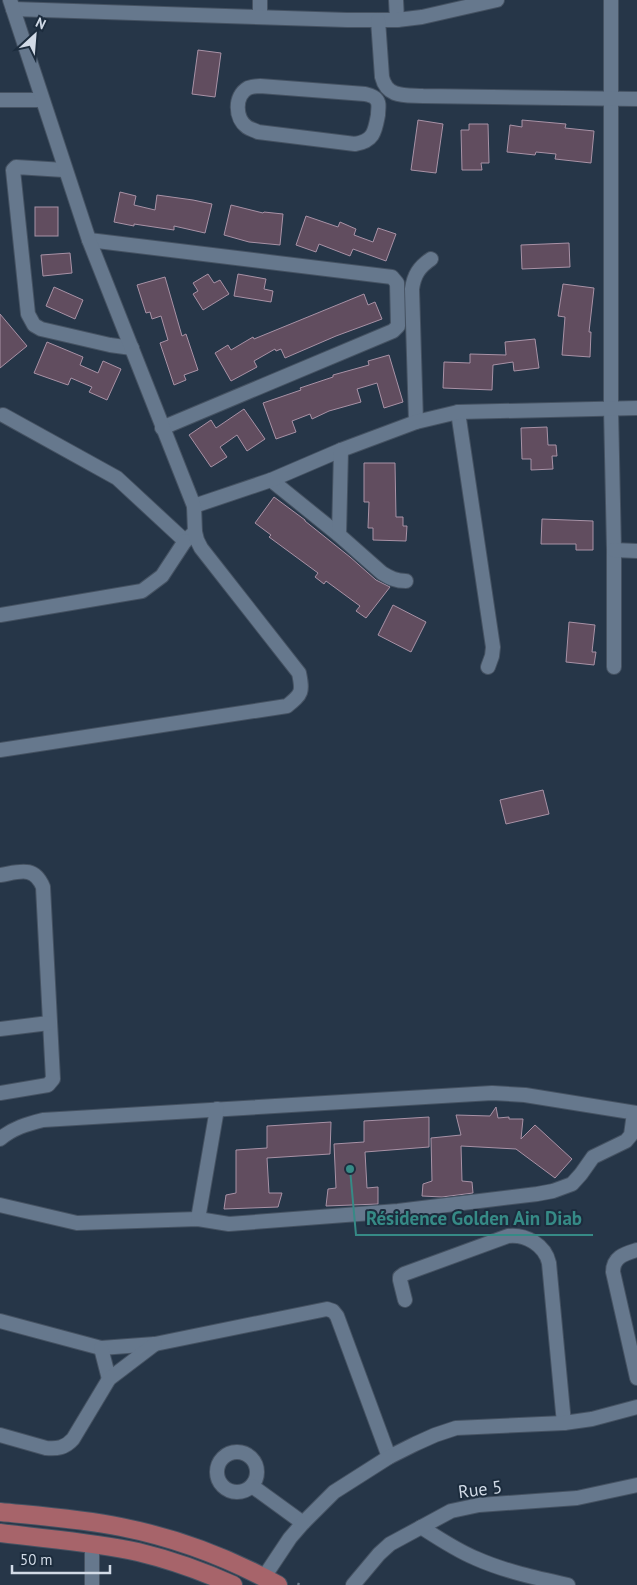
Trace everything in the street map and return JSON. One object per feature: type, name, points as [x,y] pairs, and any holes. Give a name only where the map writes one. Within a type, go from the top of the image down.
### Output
[{"type":"main road","points":[[0,1512],[105,1525],[137,1531],[193,1547],[271,1581]]},
{"type":"main road","points":[[0,1534],[92,1544],[139,1552],[171,1561],[233,1585]]},
{"type":"street","points":[[260,0],[260,16]]},
{"type":"street","points":[[396,0],[397,20]]},
{"type":"street","points":[[0,615],[142,591],[162,576],[190,536],[194,506],[88,240],[11,4],[260,16],[397,20],[422,17],[497,0]]},
{"type":"street","points":[[611,0],[611,409],[614,667]]},
{"type":"street","points":[[378,20],[382,77],[384,85],[389,91],[423,96],[637,99]]},
{"type":"street","points":[[376,98],[379,104],[376,131],[363,142],[355,144],[258,132],[247,127],[239,118],[238,101],[248,88],[260,86],[365,94],[376,98],[389,91]]},
{"type":"street","points":[[0,100],[42,100]]},
{"type":"street","points":[[64,170],[16,167],[13,170],[28,314],[34,325],[41,329],[110,345],[132,348]]},
{"type":"street","points":[[88,240],[392,277],[397,283],[398,326],[393,331],[162,428]]},
{"type":"street","points":[[416,422],[412,289],[418,271],[431,259]]},
{"type":"street","points":[[194,506],[271,480],[341,450],[416,422],[458,412],[637,408]]},
{"type":"street","points":[[458,412],[493,647],[488,667]]},
{"type":"street","points":[[0,750],[287,706],[299,696],[302,688],[299,673],[201,548],[197,540],[117,478],[3,415]]},
{"type":"street","points":[[339,536],[341,450]]},
{"type":"street","points":[[271,480],[389,578],[406,581]]},
{"type":"street","points":[[614,550],[637,551]]},
{"type":"street","points":[[0,875],[27,871],[34,874],[40,880],[43,887],[53,1079],[48,1085],[0,1093]]},
{"type":"street","points":[[0,1029],[49,1023]]},
{"type":"street","points":[[0,1139],[24,1124],[43,1120],[492,1093],[525,1095],[635,1113],[629,1138],[593,1157],[582,1174],[572,1184],[553,1191],[398,1211],[229,1224],[198,1219],[77,1223],[0,1205]]},
{"type":"street","points":[[198,1219],[217,1109]]},
{"type":"street","points":[[405,1300],[400,1280],[400,1277],[404,1274],[508,1236],[519,1236],[539,1245],[550,1263],[564,1423]]},
{"type":"street","points":[[637,1250],[626,1253],[618,1258],[613,1268],[637,1378]]},
{"type":"street","points":[[0,1321],[101,1348],[155,1344],[320,1309],[333,1310],[337,1316],[390,1457]]},
{"type":"street","points":[[0,1435],[46,1448],[65,1446],[73,1439],[109,1379],[155,1344]]},
{"type":"street","points":[[101,1348],[109,1379]]},
{"type":"street","points":[[271,1581],[290,1538],[334,1492],[390,1457],[435,1435],[456,1428],[592,1420],[637,1407]]},
{"type":"street","name":"Rue 5","points":[[353,1585],[369,1565],[390,1544],[451,1511],[466,1507],[577,1498],[637,1485]]},
{"type":"street","points":[[252,1486],[303,1523]]},
{"type":"street","points":[[421,1527],[473,1558],[517,1573],[568,1585]]},
{"type":"street","points":[[92,1544],[92,1585]]},
{"type":"building","points":[[198,50],[221,53],[215,97],[192,94]]},
{"type":"building","points":[[418,120],[443,124],[436,173],[411,170]]},
{"type":"building","points":[[522,120],[566,124],[565,128],[594,131],[591,163],[555,159],[556,154],[536,152],[535,155],[507,152],[510,125],[522,127]]},
{"type":"building","points":[[469,124],[488,124],[489,163],[481,163],[482,170],[462,170],[461,130],[469,130]]},
{"type":"building","points":[[120,192],[136,196],[134,205],[155,210],[157,195],[212,204],[205,233],[174,226],[174,230],[114,222]]},
{"type":"building","points":[[231,205],[263,213],[283,214],[280,245],[249,242],[224,235]]},
{"type":"building","points":[[35,207],[58,207],[58,236],[35,236]]},
{"type":"building","points":[[306,216],[338,227],[340,222],[356,229],[354,235],[373,242],[378,228],[396,234],[386,261],[353,249],[350,256],[319,244],[316,252],[296,245]]},
{"type":"building","points":[[569,243],[570,267],[522,269],[521,245]]},
{"type":"building","points":[[70,253],[72,273],[43,276],[41,255]]},
{"type":"building","points":[[208,274],[214,283],[220,280],[229,294],[203,310],[193,294],[198,291],[193,283]]},
{"type":"building","points":[[238,274],[266,279],[264,289],[273,291],[271,302],[234,296]]},
{"type":"building","points":[[165,277],[182,336],[186,334],[198,370],[184,375],[186,380],[174,385],[160,343],[168,340],[161,316],[152,319],[150,312],[146,313],[137,285]]},
{"type":"building","points":[[563,284],[594,288],[589,332],[591,332],[590,357],[562,355],[565,317],[558,316]]},
{"type":"building","points":[[54,287],[83,300],[75,319],[46,306]]},
{"type":"building","points":[[364,294],[368,305],[375,302],[382,319],[285,358],[281,349],[276,351],[275,349],[254,361],[257,367],[231,381],[215,353],[228,345],[231,350],[253,337],[254,339]]},
{"type":"building","points":[[0,314],[27,346],[0,368]]},
{"type":"building","points":[[535,339],[539,368],[514,371],[513,362],[493,365],[492,390],[443,388],[444,362],[470,363],[470,354],[506,355],[505,342]]},
{"type":"building","points":[[47,342],[83,357],[80,365],[98,373],[103,361],[121,369],[107,400],[89,392],[92,387],[71,378],[68,385],[34,373]]},
{"type":"building","points":[[389,355],[403,402],[384,408],[377,383],[357,389],[361,402],[329,411],[312,419],[310,414],[292,421],[296,432],[276,439],[263,403],[301,390],[300,388],[333,377],[333,375],[369,365],[368,361]]},
{"type":"building","points":[[244,409],[265,439],[247,451],[237,435],[220,447],[227,457],[211,467],[189,435],[211,420],[216,428]]},
{"type":"building","points":[[547,427],[548,445],[556,445],[557,456],[552,456],[553,469],[531,470],[531,459],[522,459],[521,428]]},
{"type":"building","points":[[364,463],[395,463],[396,517],[403,517],[403,526],[407,526],[406,541],[373,540],[373,528],[368,528],[369,502],[364,502]]},
{"type":"building","points":[[274,497],[305,520],[376,580],[390,587],[366,618],[356,611],[360,606],[326,581],[324,584],[315,577],[318,573],[269,537],[271,535],[255,523]]},
{"type":"building","points":[[542,519],[593,521],[593,550],[576,550],[576,544],[541,544]]},
{"type":"building","points":[[393,605],[426,622],[411,652],[378,635]]},
{"type":"building","points":[[569,622],[595,625],[592,652],[596,652],[594,665],[566,662]]},
{"type":"building","points":[[543,790],[549,814],[506,824],[500,800]]},
{"type":"building","points":[[496,1107],[498,1118],[523,1119],[521,1139],[535,1125],[572,1159],[555,1178],[516,1149],[461,1146],[462,1181],[472,1182],[473,1193],[442,1197],[422,1196],[423,1184],[432,1181],[431,1138],[461,1135],[456,1115],[490,1116]]},
{"type":"building","points":[[429,1117],[429,1147],[365,1152],[367,1188],[378,1187],[378,1204],[326,1206],[328,1189],[336,1188],[334,1144],[364,1142],[364,1121]]},
{"type":"building","points":[[331,1122],[330,1154],[267,1158],[269,1193],[282,1193],[278,1207],[224,1209],[226,1195],[236,1193],[236,1150],[267,1148],[267,1126]]},
{"type":"place","name":"Résidence Golden Ain Diab","points":[[350,1169]]}]
